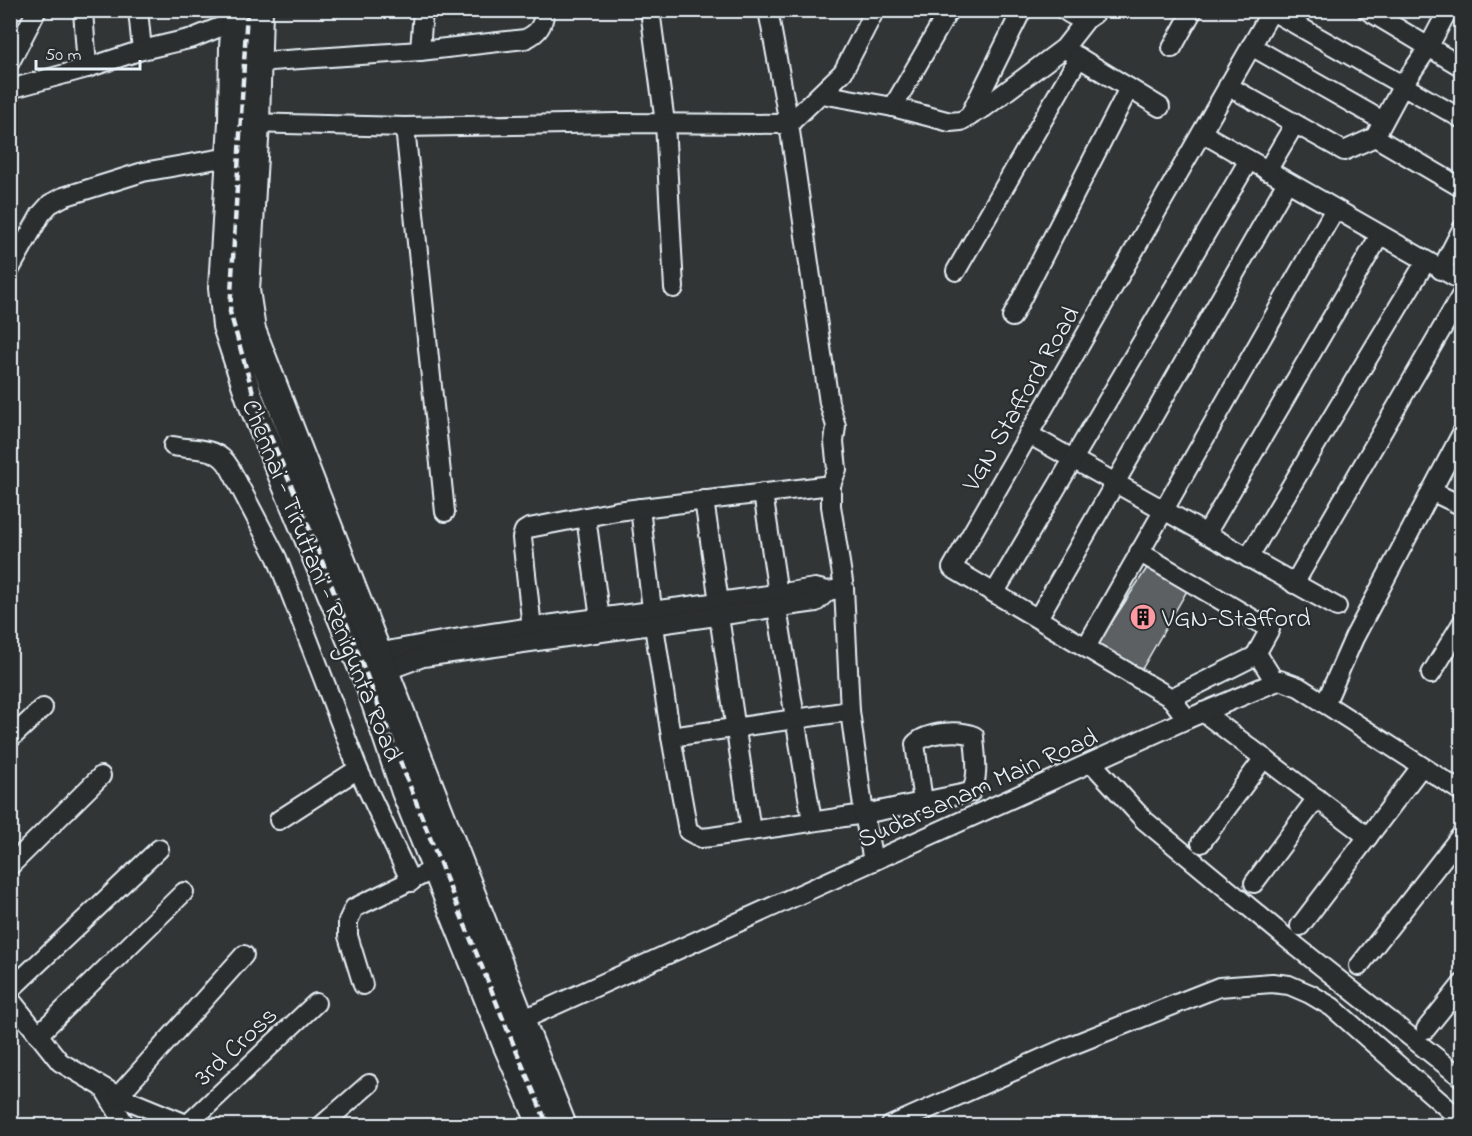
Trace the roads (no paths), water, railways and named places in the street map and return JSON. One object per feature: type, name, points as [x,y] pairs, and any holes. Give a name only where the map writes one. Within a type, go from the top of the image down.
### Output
[{"type":"highway","name":"Chennai - Tiruttani - Renigunta Road","points":[[248,31],[244,122],[246,290],[252,330],[381,662],[510,1025],[542,1125]]},
{"type":"highway","name":"Chennai - Tiruttani - Renigunta Road","points":[[244,122],[229,157],[222,288],[225,326],[250,399],[369,685],[405,792],[437,868],[510,1025],[563,1125]]},
{"type":"street","points":[[10,62],[37,10]]},
{"type":"street","points":[[83,10],[87,68]]},
{"type":"street","points":[[138,10],[142,50]]},
{"type":"street","points":[[420,51],[423,10]]},
{"type":"street","points":[[10,89],[142,50],[193,38],[248,31],[420,51],[525,39],[540,29],[545,10]]},
{"type":"street","points":[[650,10],[665,123],[674,288]]},
{"type":"street","points":[[768,10],[789,124],[828,403],[836,426],[834,442],[837,469],[831,485],[836,590],[864,814],[873,861]]},
{"type":"street","points":[[244,122],[405,127],[665,123],[789,124],[843,72],[875,10]]},
{"type":"street","points":[[892,107],[949,10]]},
{"type":"street","points":[[969,117],[1022,10]]},
{"type":"street","points":[[1064,10],[1081,20],[1092,15]]},
{"type":"street","points":[[1172,48],[1193,10]]},
{"type":"street","points":[[1367,10],[1461,67]]},
{"type":"street","points":[[1228,86],[1344,152],[1379,129],[1448,10]]},
{"type":"street","points":[[1272,11],[1461,119]]},
{"type":"street","name":"VGN Stafford Road","points":[[1272,11],[952,568],[1171,698],[1264,758],[1368,837]]},
{"type":"street","points":[[956,271],[1092,15]]},
{"type":"street","points":[[193,38],[248,31]]},
{"type":"street","points":[[1251,46],[1379,129],[1461,188]]},
{"type":"street","points":[[822,94],[892,107],[950,122],[969,117],[1071,52]]},
{"type":"street","points":[[1071,52],[1160,107]]},
{"type":"street","points":[[1012,317],[1129,87]]},
{"type":"street","points":[[1267,171],[1294,125]]},
{"type":"street","points":[[405,127],[445,512]]},
{"type":"street","points":[[1202,133],[1461,281]]},
{"type":"street","points":[[10,269],[41,214],[50,204],[63,196],[143,172],[229,157]]},
{"type":"street","points":[[995,592],[1249,160]]},
{"type":"street","points":[[1038,618],[1287,182]]},
{"type":"street","points":[[1086,647],[1335,209]]},
{"type":"street","points":[[1248,558],[1434,265],[1461,229]]},
{"type":"street","points":[[1206,534],[1380,235]]},
{"type":"street","points":[[1294,584],[1461,294]]},
{"type":"street","points":[[1325,704],[1354,638],[1461,433]]},
{"type":"street","points":[[1028,434],[1337,607]]},
{"type":"street","points":[[173,446],[210,451],[224,457],[277,558],[358,769],[411,882]]},
{"type":"street","points":[[532,628],[522,538],[524,531],[536,525],[640,508],[831,485]]},
{"type":"street","points":[[1431,491],[1461,507]]},
{"type":"street","points":[[763,493],[794,719],[813,821]]},
{"type":"street","points":[[704,500],[751,831]]},
{"type":"street","points":[[640,508],[653,618],[688,831],[701,838],[864,814],[923,802],[971,792],[977,772],[974,736],[953,732],[920,738],[915,744],[923,802]]},
{"type":"street","points":[[586,517],[600,618]]},
{"type":"street","points":[[1139,552],[1270,629],[1255,656],[1171,698]]},
{"type":"street","points":[[381,662],[509,639],[777,601],[815,588],[836,590]]},
{"type":"street","points":[[509,639],[532,628],[600,618],[653,618]]},
{"type":"street","points":[[1431,674],[1461,623]]},
{"type":"street","points":[[1255,656],[1260,658],[1275,682],[1280,680],[1299,687],[1461,792]]},
{"type":"street","name":"Sudarsanam Main Road","points":[[510,1025],[1195,715],[1275,682]]},
{"type":"street","points":[[10,739],[43,708]]},
{"type":"street","points":[[671,737],[850,711]]},
{"type":"street","points":[[1200,843],[1264,758]]},
{"type":"street","points":[[1092,763],[1144,820],[1461,1078]]},
{"type":"street","points":[[1300,926],[1421,767]]},
{"type":"street","points":[[279,820],[358,769]]},
{"type":"street","points":[[10,866],[101,776]]},
{"type":"street","points":[[1254,883],[1317,798]]},
{"type":"street","points":[[1359,966],[1461,834]]},
{"type":"street","points":[[10,990],[159,849]]},
{"type":"street","points":[[363,985],[348,936],[348,921],[354,908],[437,868]]},
{"type":"street","points":[[38,1035],[184,892]]},
{"type":"street","points":[[111,1092],[244,955]]},
{"type":"street","points":[[890,1125],[1070,1046],[1219,987],[1272,983],[1288,985],[1332,1007],[1461,1121]]},
{"type":"street","points":[[1426,1029],[1461,984]]},
{"type":"street","points":[[10,999],[60,1062],[111,1092],[190,1125]]},
{"type":"street","name":"3rd Cross","points":[[190,1125],[316,1003]]},
{"type":"street","points":[[321,1125],[369,1084]]},
{"type":"street","points":[[111,1092],[126,1125]]},
{"type":"railway","points":[[247,10],[230,312],[256,403],[306,520],[443,871],[548,1126]]},
{"type":"place","name":"VGN-Stafford","points":[[1143,617]]}]
